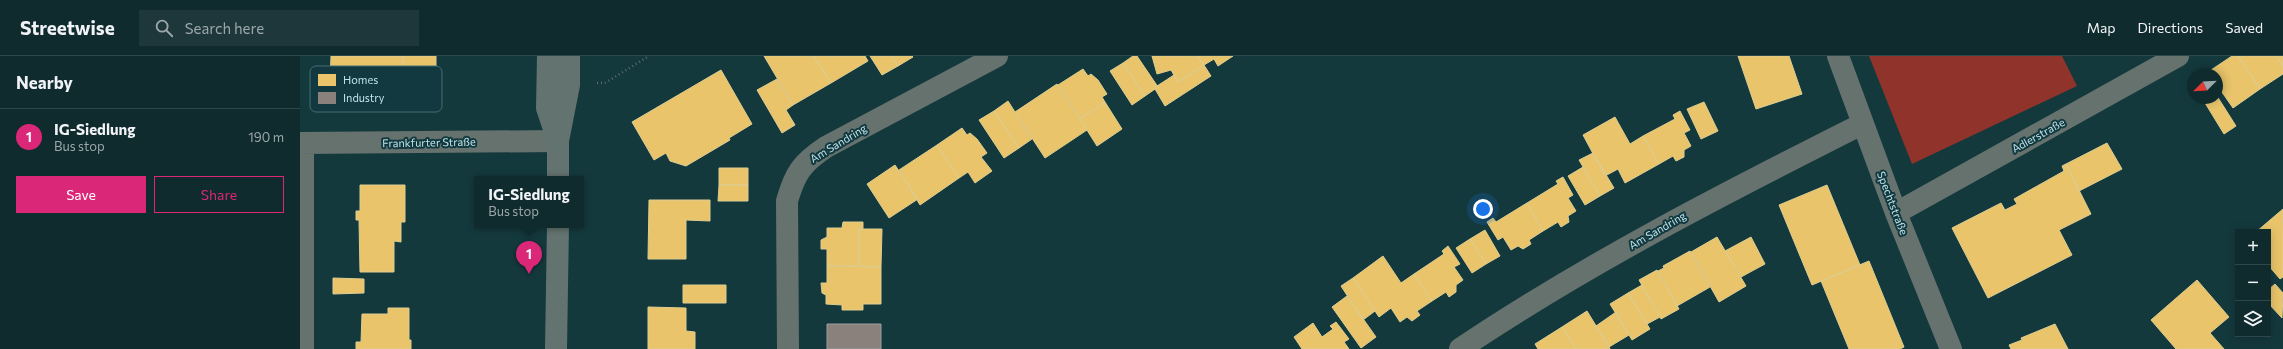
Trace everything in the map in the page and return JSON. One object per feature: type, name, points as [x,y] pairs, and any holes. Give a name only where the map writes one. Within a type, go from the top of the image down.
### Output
[{"type":"street","points":[[548,56],[548,108],[558,141]]},
{"type":"street","points":[[558,176],[558,141],[569,85],[569,56]]},
{"type":"street","name":"Am Sandring","points":[[788,349],[787,201],[793,178],[808,159],[826,147],[997,56]]},
{"type":"street","name":"Spechtstraße","points":[[1838,56],[1896,214],[1951,349]]},
{"type":"street","name":"Adlerstraße","points":[[1896,214],[2178,56]]},
{"type":"street","name":"Am Sandring","points":[[1460,349],[1522,307],[1688,212],[1862,124]]},
{"type":"street","name":"Frankfurter Straße","points":[[302,143],[558,141]]},
{"type":"street","points":[[302,143],[303,349]]},
{"type":"street","points":[[556,349],[558,228]]},
{"type":"shaded area","points":[[1869,56],[2062,56],[2077,86],[1912,164]]},
{"type":"building: Homes","points":[[331,56],[403,56],[403,66],[331,66]]},
{"type":"building: Homes","points":[[403,56],[436,56],[436,66],[403,66]]},
{"type":"building: Homes","points":[[764,56],[814,56],[831,83],[793,105]]},
{"type":"building: Homes","points":[[814,56],[865,56],[868,61],[831,83]]},
{"type":"building: Homes","points":[[870,56],[892,56],[898,66],[882,75]]},
{"type":"building: Homes","points":[[892,56],[912,56],[913,57],[898,66]]},
{"type":"building: Homes","points":[[1133,56],[1137,56],[1158,87],[1145,96],[1123,63]]},
{"type":"building: Homes","points":[[1152,56],[1198,56],[1204,65],[1178,82],[1171,70],[1157,74]]},
{"type":"building: Homes","points":[[1198,56],[1233,56],[1218,66],[1214,59],[1204,65]]},
{"type":"building: Homes","points":[[1738,56],[1789,56],[1802,94],[1756,109]]},
{"type":"building: Homes","points":[[2232,56],[2238,56],[2260,89],[2233,108],[2223,94],[2223,68],[2214,68]]},
{"type":"building: Homes","points":[[2238,56],[2276,56],[2283,66],[2283,74],[2260,89]]},
{"type":"building: Homes","points":[[2276,56],[2283,56],[2283,66]]},
{"type":"building: Homes","points":[[1123,63],[1145,96],[1132,105],[1110,71]]},
{"type":"building: Homes","points":[[1204,65],[1211,76],[1165,106],[1155,89],[1157,86],[1174,75],[1178,82]]},
{"type":"building: Homes","points":[[1083,69],[1088,76],[1091,74],[1098,80],[1107,94],[1102,97],[1105,102],[1080,119],[1058,85]]},
{"type":"building: Homes","points":[[721,70],[752,124],[729,138],[730,140],[686,166],[670,161],[666,153],[654,160],[632,122]]},
{"type":"building: Homes","points":[[777,79],[793,105],[786,110],[795,125],[782,133],[757,90]]},
{"type":"building: Homes","points":[[1057,84],[1087,130],[1045,158],[1015,112]]},
{"type":"building: Homes","points":[[1008,101],[1032,139],[1019,148],[994,111]]},
{"type":"building: Homes","points":[[1105,102],[1122,129],[1097,146],[1080,119]]},
{"type":"building: Homes","points":[[1704,102],[1718,131],[1701,139],[1687,109]]},
{"type":"building: Homes","points":[[2206,104],[2222,104],[2236,126],[2224,134]]},
{"type":"building: Homes","points":[[994,111],[1019,148],[1004,158],[979,120]]},
{"type":"building: Homes","points":[[1680,111],[1690,130],[1684,133],[1691,146],[1684,150],[1684,157],[1676,161],[1673,156],[1659,164],[1643,136],[1675,119],[1673,115]]},
{"type":"building: Homes","points":[[1615,117],[1630,144],[1643,136],[1659,164],[1625,183],[1618,169],[1605,176],[1583,135]]},
{"type":"building: Homes","points":[[962,128],[967,135],[970,133],[977,139],[987,153],[981,157],[992,171],[975,183],[968,172],[959,178],[937,145]]},
{"type":"building: Homes","points":[[2107,143],[2122,169],[2079,191],[2066,164]]},
{"type":"building: Homes","points":[[937,145],[959,178],[920,205],[899,170]]},
{"type":"building: Homes","points":[[1593,153],[1614,188],[1600,196],[1579,160]]},
{"type":"building: Homes","points":[[2066,164],[2091,214],[2059,230],[2072,255],[1988,298],[1952,228],[2001,203],[2005,210],[2017,204],[2014,199],[2064,171],[2062,166]]},
{"type":"building: Homes","points":[[895,165],[918,199],[889,218],[867,184]]},
{"type":"building: Homes","points":[[1583,167],[1600,196],[1585,205],[1568,176]]},
{"type":"building: Homes","points":[[719,168],[748,168],[748,185],[719,185]]},
{"type":"building: Homes","points":[[1563,177],[1573,195],[1568,198],[1576,211],[1568,216],[1569,222],[1561,227],[1558,222],[1543,231],[1527,203],[1558,184],[1556,181]]},
{"type":"building: Homes","points":[[360,185],[405,185],[405,222],[401,222],[401,242],[394,241],[394,272],[360,272],[359,220],[356,220],[356,211],[360,211]]},
{"type":"building: Homes","points":[[719,185],[748,185],[748,201],[718,201]]},
{"type":"building: Homes","points":[[1827,185],[1860,265],[1812,285],[1779,205]]},
{"type":"building: Homes","points":[[649,200],[710,200],[710,221],[686,220],[686,259],[648,259]]},
{"type":"building: Homes","points":[[1527,203],[1543,231],[1529,240],[1531,244],[1523,249],[1518,246],[1511,250],[1503,237],[1498,240],[1487,222],[1493,218],[1496,222]]},
{"type":"building: Homes","points":[[2283,209],[2283,277],[2280,279],[2271,268],[2271,229],[2260,229]]},
{"type":"building: Homes","points":[[843,222],[863,222],[863,229],[859,229],[859,266],[827,266],[827,249],[821,249],[821,240],[827,237],[827,228],[842,228]]},
{"type":"building: Homes","points":[[859,229],[882,229],[881,267],[859,266]]},
{"type":"building: Homes","points":[[1485,230],[1500,256],[1486,264],[1470,239]]},
{"type":"building: Homes","points":[[1717,237],[1746,286],[1719,302],[1691,252]]},
{"type":"building: Homes","points":[[1751,237],[1765,264],[1741,277],[1725,251]]},
{"type":"building: Homes","points":[[1470,239],[1486,264],[1472,273],[1456,248]]},
{"type":"building: Homes","points":[[1448,246],[1460,264],[1454,267],[1463,280],[1456,285],[1456,292],[1449,297],[1446,292],[1432,301],[1414,274],[1444,254],[1442,251]]},
{"type":"building: Homes","points":[[1690,251],[1710,287],[1677,306],[1658,271],[1664,268],[1663,266]]},
{"type":"building: Homes","points":[[1383,256],[1401,283],[1414,274],[1432,301],[1417,311],[1420,315],[1412,321],[1407,317],[1400,322],[1391,308],[1379,317],[1353,278]]},
{"type":"building: Homes","points":[[1869,261],[1904,347],[1900,349],[1849,349],[1821,281]]},
{"type":"building: Homes","points":[[827,266],[881,267],[881,304],[863,304],[863,310],[842,310],[842,305],[826,304],[826,295],[822,293],[821,283],[827,283]]},
{"type":"building: Homes","points":[[1657,270],[1679,309],[1661,319],[1639,280]]},
{"type":"building: Homes","points":[[333,278],[364,279],[364,293],[333,294]]},
{"type":"building: Homes","points":[[1353,278],[1375,311],[1363,320],[1341,286]]},
{"type":"building: Homes","points":[[2197,280],[2229,317],[2210,333],[2224,349],[2176,349],[2151,320]]},
{"type":"building: Homes","points":[[2275,284],[2283,293],[2282,318],[2271,306],[2271,287]]},
{"type":"building: Homes","points":[[683,285],[726,285],[726,303],[683,303]]},
{"type":"building: Homes","points":[[1642,285],[1660,317],[1647,324],[1628,293]]},
{"type":"building: Homes","points":[[1628,293],[1650,329],[1632,340],[1610,304]]},
{"type":"building: Homes","points":[[1347,296],[1376,337],[1361,348],[1332,307]]},
{"type":"building: Homes","points":[[648,307],[686,308],[686,331],[695,332],[695,349],[648,349]]},
{"type":"building: Homes","points":[[388,308],[409,308],[409,340],[411,340],[411,349],[356,349],[356,342],[361,342],[362,314],[388,314]]},
{"type":"building: Homes","points":[[1587,311],[1610,349],[1576,349],[1562,327]]},
{"type":"building: Homes","points":[[1616,312],[1629,335],[1609,347],[1596,326]]},
{"type":"building: Homes","points":[[1336,322],[1349,339],[1344,342],[1349,349],[1302,349],[1294,337],[1313,323],[1322,337],[1333,329],[1330,326]]},
{"type":"building: Homes","points":[[2055,324],[2068,349],[2011,349],[2009,345],[2022,340],[2021,338]]},
{"type":"building: Homes","points":[[1562,327],[1576,349],[1538,349],[1535,344]]},
{"type":"building: Industry","points":[[827,324],[881,324],[881,349],[827,349]]},
{"type":"place","name":"IG-Siedlung","points":[[529,274]]}]
